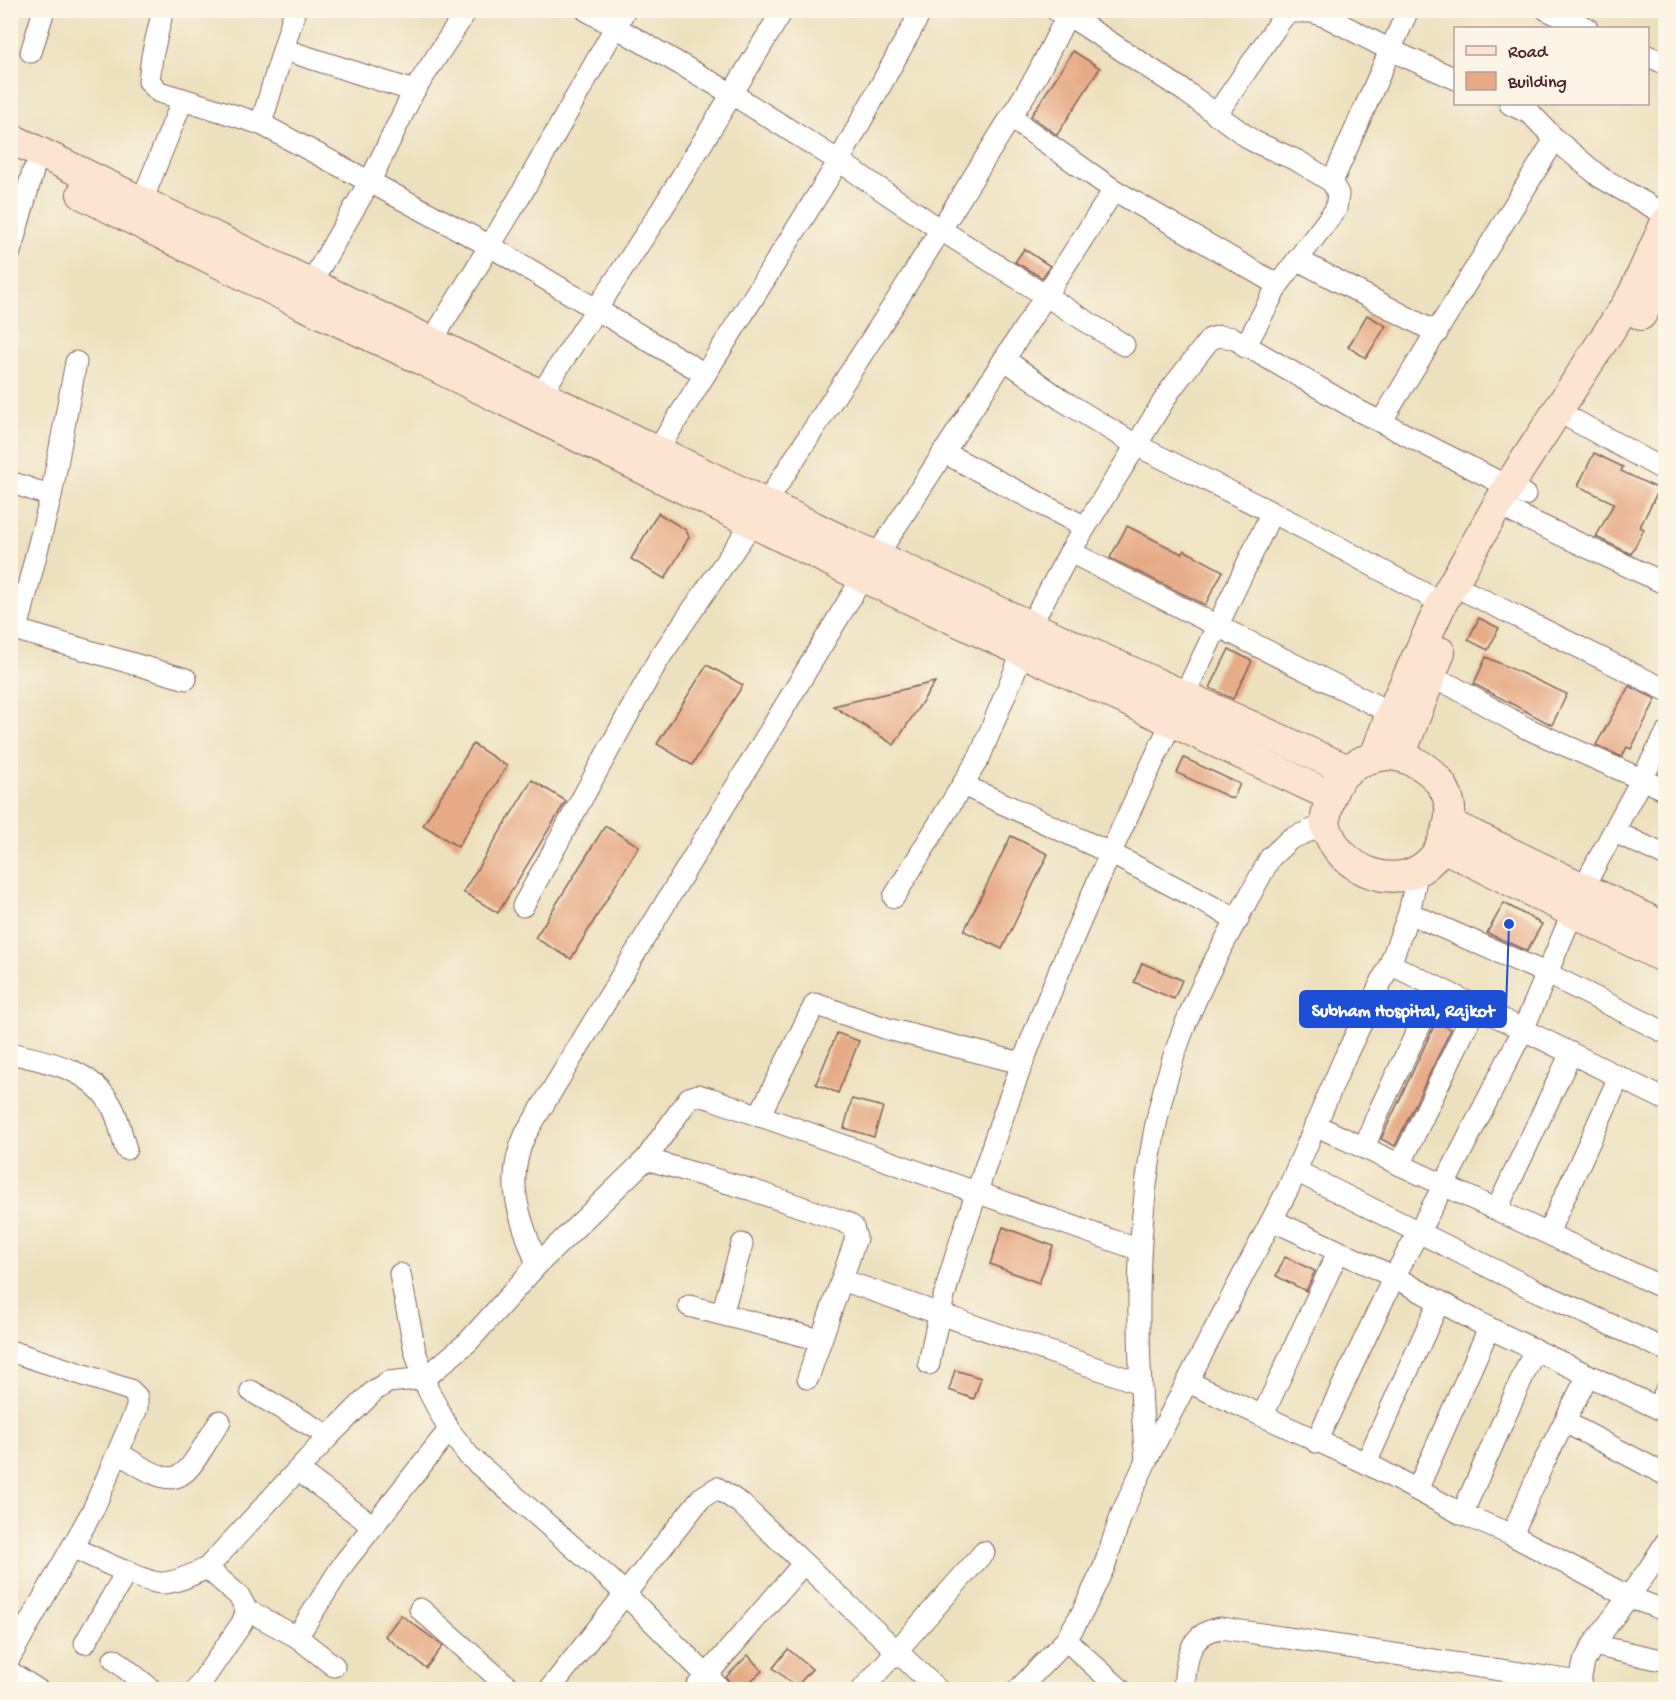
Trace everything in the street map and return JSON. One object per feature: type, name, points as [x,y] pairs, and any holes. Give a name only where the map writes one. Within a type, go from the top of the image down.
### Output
[{"type":"main road","points":[[10,138],[138,210],[306,293],[871,567],[1027,638],[1185,696],[1348,770],[1388,756],[1418,762],[1432,773],[1443,788],[1449,805],[1445,835],[1434,858],[1418,870],[1398,876],[1377,876],[1357,868],[1341,854],[1328,810],[1348,770]]},
{"type":"main road","points":[[22,165],[138,210]]},
{"type":"main road","points":[[1388,756],[1391,713],[1454,597],[1516,498],[1632,296],[1665,222]]},
{"type":"main road","points":[[1516,498],[1648,306],[1665,273]]},
{"type":"main road","points":[[1388,756],[1430,678],[1454,597]]},
{"type":"main road","points":[[1027,638],[1172,723],[1328,810]]},
{"type":"main road","points":[[1445,835],[1578,901],[1665,959]]},
{"type":"main road","points":[[1578,901],[1665,928]]},
{"type":"street","points":[[32,52],[44,10]]},
{"type":"street","points":[[163,10],[152,56],[149,81],[159,92],[261,124],[490,246],[705,374]]},
{"type":"street","points":[[261,124],[285,50],[295,10]]},
{"type":"street","points":[[306,293],[370,181],[414,91],[467,10]]},
{"type":"street","points":[[586,10],[620,19],[941,230],[1124,345]]},
{"type":"street","points":[[535,404],[598,309],[783,10]]},
{"type":"street","points":[[652,460],[839,161],[922,10]]},
{"type":"street","points":[[1332,182],[1408,10]]},
{"type":"street","points":[[1547,10],[1585,27]]},
{"type":"street","points":[[1216,115],[1283,17],[1291,11],[1312,12],[1327,17],[1390,50],[1454,79]]},
{"type":"street","points":[[523,906],[658,660],[759,513],[941,230],[1037,75],[1065,12],[1186,92],[1252,141],[1298,160],[1332,182],[1338,194],[1336,209],[1278,285],[1245,347]]},
{"type":"street","points":[[426,350],[490,246],[620,19]]},
{"type":"street","points":[[285,50],[414,91]]},
{"type":"street","points":[[1649,57],[1665,64]]},
{"type":"street","points":[[138,210],[183,99]]},
{"type":"street","points":[[1512,105],[1531,114],[1555,139],[1600,177],[1665,215]]},
{"type":"street","points":[[1011,118],[1114,190],[1278,285]]},
{"type":"street","points":[[1381,422],[1555,139]]},
{"type":"street","points":[[10,252],[22,165]]},
{"type":"street","points":[[537,1265],[517,1206],[513,1177],[516,1156],[525,1135],[871,567],[1114,190]]},
{"type":"street","points":[[1298,260],[1437,333]]},
{"type":"street","points":[[894,897],[980,756],[1027,638],[1085,527],[1171,389],[1210,339],[1220,336],[1233,338],[1245,347],[1665,584]]},
{"type":"street","points":[[1004,359],[1062,400],[1136,445],[1271,514],[1665,690]]},
{"type":"street","points":[[76,362],[51,496],[14,629],[186,679]]},
{"type":"street","points":[[1572,419],[1665,471]]},
{"type":"street","points":[[943,452],[1085,527]]},
{"type":"street","points":[[10,482],[51,496]]},
{"type":"street","points":[[929,1364],[937,1312],[1021,1063],[1051,988],[1216,625],[1271,514]]},
{"type":"street","points":[[1071,552],[1391,713]]},
{"type":"street","points":[[1430,678],[1452,686],[1526,728],[1665,790]]},
{"type":"street","points":[[1316,1442],[1394,1277],[1523,1030],[1578,901],[1665,734]]},
{"type":"street","points":[[963,785],[1113,854],[1238,920]]},
{"type":"street","points":[[1146,1461],[1139,1383],[1141,1223],[1165,1083],[1182,1032],[1270,858],[1280,846],[1328,810]]},
{"type":"street","points":[[1615,832],[1665,856]]},
{"type":"street","points":[[1018,1689],[1066,1640],[1083,1611],[1104,1567],[1122,1513],[1146,1461],[1272,1220],[1390,964],[1409,913],[1418,870]]},
{"type":"street","points":[[1409,913],[1548,974],[1665,1033]]},
{"type":"street","points":[[1390,964],[1665,1100]]},
{"type":"street","points":[[1364,1148],[1438,988]]},
{"type":"street","points":[[759,1116],[815,1004],[888,1029],[1021,1063]]},
{"type":"street","points":[[1400,1165],[1476,1006]]},
{"type":"street","points":[[10,1053],[72,1069],[92,1082],[113,1107],[126,1149]]},
{"type":"street","points":[[1497,1209],[1571,1053]]},
{"type":"street","points":[[1548,1233],[1619,1077]]},
{"type":"street","points":[[72,1547],[161,1583],[190,1576],[207,1568],[329,1436],[374,1391],[387,1382],[425,1378],[468,1342],[537,1265],[646,1159],[688,1098],[705,1097],[1140,1250]]},
{"type":"street","points":[[1316,1125],[1665,1289]]},
{"type":"street","points":[[646,1159],[752,1190],[853,1227],[856,1238],[808,1378]]},
{"type":"street","points":[[1296,1171],[1419,1230],[1537,1291],[1665,1350]]},
{"type":"street","points":[[1272,1220],[1394,1277],[1489,1328],[1588,1375],[1663,1403]]},
{"type":"street","points":[[722,1314],[742,1244]]},
{"type":"street","points":[[1263,1415],[1338,1252]]},
{"type":"street","points":[[400,1274],[415,1351],[428,1390],[449,1430],[469,1456],[497,1482],[611,1580],[707,1685],[803,1564]]},
{"type":"street","points":[[842,1280],[1139,1383]]},
{"type":"street","points":[[1366,1463],[1439,1302]]},
{"type":"street","points":[[689,1306],[821,1340]]},
{"type":"street","points":[[1417,1490],[1489,1328]]},
{"type":"street","points":[[1462,1514],[1535,1349]]},
{"type":"street","points":[[10,1351],[130,1389],[137,1397],[137,1408],[93,1510],[10,1658]]},
{"type":"street","points":[[1512,1535],[1588,1375]]},
{"type":"street","points":[[1188,1382],[1366,1463],[1462,1514],[1512,1535],[1625,1603],[1665,1611]]},
{"type":"street","points":[[251,1391],[329,1436]]},
{"type":"street","points":[[118,1453],[151,1474],[165,1479],[177,1478],[187,1470],[220,1421]]},
{"type":"street","points":[[1565,1422],[1665,1475]]},
{"type":"street","points":[[297,1638],[344,1563],[449,1430]]},
{"type":"street","points":[[299,1471],[373,1526]]},
{"type":"street","points":[[549,1689],[701,1498],[717,1488],[740,1503],[938,1689]]},
{"type":"street","points":[[1184,1689],[1186,1658],[1193,1644],[1202,1634],[1221,1628],[1580,1686],[1584,1662],[1598,1637],[1625,1603],[1665,1542]]},
{"type":"street","points":[[862,1689],[984,1552]]},
{"type":"street","points":[[207,1568],[239,1596],[247,1610],[297,1638],[334,1665]]},
{"type":"street","points":[[85,1643],[127,1571]]},
{"type":"street","points":[[420,1609],[512,1689]]},
{"type":"street","points":[[196,1689],[242,1623],[247,1610]]},
{"type":"street","points":[[1598,1637],[1665,1661]]},
{"type":"street","points":[[1066,1640],[1121,1689]]},
{"type":"street","points":[[114,1659],[152,1689]]},
{"type":"street","points":[[10,1672],[38,1689]]},
{"type":"building","points":[[1073,51],[1100,68],[1057,135],[1031,116]]},
{"type":"building","points":[[1024,249],[1050,266],[1042,278],[1015,262]]},
{"type":"building","points":[[1367,315],[1386,326],[1366,358],[1348,347]]},
{"type":"building","points":[[1594,453],[1623,467],[1621,471],[1659,489],[1640,527],[1644,529],[1631,554],[1596,537],[1614,503],[1578,486]]},
{"type":"building","points":[[658,513],[686,530],[689,537],[665,579],[631,559]]},
{"type":"building","points":[[1127,526],[1182,554],[1184,550],[1223,571],[1205,605],[1110,558]]},
{"type":"building","points":[[1479,618],[1499,628],[1488,650],[1468,640]]},
{"type":"building","points":[[1229,649],[1252,661],[1233,699],[1210,688]]},
{"type":"building","points":[[1486,657],[1567,694],[1552,725],[1474,684]]},
{"type":"building","points":[[707,665],[743,685],[692,765],[657,744]]},
{"type":"building","points":[[935,682],[894,745],[833,706]]},
{"type":"building","points":[[1629,686],[1656,699],[1631,749],[1627,747],[1622,757],[1596,745]]},
{"type":"building","points":[[473,744],[507,766],[458,847],[423,825]]},
{"type":"building","points":[[1184,758],[1240,784],[1233,799],[1177,773]]},
{"type":"building","points":[[532,780],[566,801],[498,913],[463,892]]},
{"type":"building","points":[[605,826],[639,846],[571,959],[535,938]]},
{"type":"building","points":[[1011,836],[1048,854],[1002,949],[964,931]]},
{"type":"building","points":[[1504,903],[1542,924],[1527,951],[1487,933]]},
{"type":"building","points":[[1142,963],[1182,980],[1174,999],[1134,982]]},
{"type":"building","points":[[1436,1022],[1451,1029],[1395,1146],[1381,1139]]},
{"type":"building","points":[[837,1033],[859,1041],[838,1093],[816,1084]]},
{"type":"building","points":[[852,1099],[883,1107],[874,1137],[844,1128]]},
{"type":"building","points":[[1003,1227],[1053,1246],[1039,1283],[990,1264]]},
{"type":"building","points":[[1285,1257],[1315,1271],[1306,1291],[1276,1276]]},
{"type":"building","points":[[955,1370],[981,1378],[974,1399],[949,1390]]},
{"type":"building","points":[[401,1615],[443,1646],[426,1668],[385,1636]]},
{"type":"building","points":[[788,1649],[812,1669],[796,1687],[773,1668]]},
{"type":"building","points":[[748,1655],[762,1671],[742,1689],[733,1689],[726,1677]]},
{"type":"place","name":"Subham Hospital, Rajkot","points":[[1509,924]]}]
